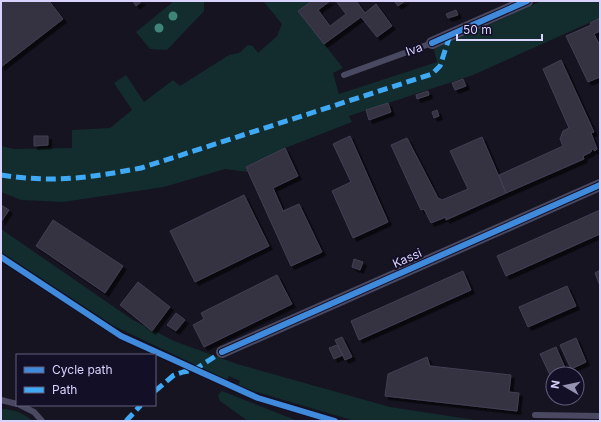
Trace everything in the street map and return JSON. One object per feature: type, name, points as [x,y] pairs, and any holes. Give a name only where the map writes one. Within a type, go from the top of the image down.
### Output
[{"type":"street","name":"Iva","points":[[432,43],[527,1]]},
{"type":"street","name":"Kassi","points":[[222,352],[600,185]]},
{"type":"lane","name":"Iva","points":[[344,75],[432,43]]},
{"type":"lane","points":[[1,400],[16,404]]},
{"type":"lane","points":[[20,406],[34,412],[42,421]]},
{"type":"lane","points":[[535,415],[600,416]]},
{"type":"green space","points":[[174,1],[202,1],[204,2],[204,11],[167,50],[150,49],[136,32]]},
{"type":"green space","points":[[263,1],[312,1],[298,11],[343,68],[333,73],[339,94],[437,62],[433,46],[493,23],[541,1],[600,1],[600,18],[473,75],[349,116],[352,122],[285,148],[246,167],[248,172],[225,169],[164,187],[63,202],[21,200],[1,192],[1,146],[14,149],[72,148],[72,130],[110,128],[132,110],[114,83],[126,75],[144,102],[173,80],[180,86],[229,55],[239,53],[248,45],[253,46],[258,53],[277,36],[282,24]]},
{"type":"green space","points":[[1,229],[133,320],[174,341],[237,364],[390,407],[475,420],[506,421],[355,421],[253,391],[238,385],[240,381],[229,376],[227,380],[114,326],[1,252]]},
{"type":"green space","points":[[222,391],[298,421],[248,421],[220,401],[218,395]]},
{"type":"green space","points":[[1,409],[18,412],[33,421],[1,421]]},
{"type":"building","points":[[1,1],[49,1],[63,19],[1,67]]},
{"type":"building","points":[[133,1],[142,1],[136,6]]},
{"type":"building","points":[[312,1],[330,1],[318,10],[330,26],[346,14],[336,1],[356,1],[365,13],[376,4],[392,26],[377,37],[361,17],[324,44],[298,11]]},
{"type":"building","points":[[394,1],[405,1],[398,6]]},
{"type":"building","points":[[456,10],[458,15],[448,18],[446,14]]},
{"type":"building","points":[[600,18],[600,31],[594,34],[600,46],[600,77],[588,82],[566,36],[591,25],[590,23]]},
{"type":"building","points":[[561,60],[594,132],[591,133],[597,149],[595,151],[592,149],[591,152],[583,156],[584,159],[506,193],[499,175],[563,146],[560,139],[563,131],[569,128],[543,69]]},
{"type":"building","points":[[463,79],[466,86],[455,90],[452,83]]},
{"type":"building","points":[[428,91],[429,95],[417,99],[416,95]]},
{"type":"building","points":[[388,103],[391,112],[369,120],[366,110]]},
{"type":"building","points":[[437,110],[439,116],[434,118],[432,112]]},
{"type":"building","points":[[34,136],[48,136],[48,145],[34,146]]},
{"type":"building","points":[[350,136],[388,222],[353,238],[332,191],[351,182],[333,144]]},
{"type":"building","points":[[482,137],[506,193],[446,220],[446,217],[431,223],[424,209],[421,210],[391,145],[407,138],[438,198],[442,200],[468,189],[450,151]]},
{"type":"building","points":[[285,148],[298,176],[273,188],[283,211],[299,204],[322,252],[291,266],[246,167]]},
{"type":"building","points":[[244,195],[269,246],[195,282],[170,231]]},
{"type":"building","points":[[1,205],[9,210],[1,222]]},
{"type":"building","points":[[600,210],[600,234],[506,276],[497,256]]},
{"type":"building","points":[[53,220],[123,266],[105,293],[36,246]]},
{"type":"building","points":[[354,259],[363,262],[360,270],[352,267]]},
{"type":"building","points":[[600,270],[600,286],[595,273]]},
{"type":"building","points":[[463,271],[471,290],[359,340],[351,321]]},
{"type":"building","points":[[277,275],[292,304],[204,347],[193,325],[204,319],[201,313]]},
{"type":"building","points":[[138,282],[170,307],[152,331],[120,305]]},
{"type":"building","points":[[567,286],[576,306],[528,327],[519,307]]},
{"type":"building","points":[[176,313],[185,320],[176,331],[167,325]]},
{"type":"building","points":[[342,337],[352,357],[345,360],[335,340]]},
{"type":"building","points":[[576,338],[586,362],[577,366],[570,366],[560,345]]},
{"type":"building","points":[[337,345],[343,355],[334,359],[329,348]]},
{"type":"building","points":[[556,347],[564,366],[546,366],[540,354]]},
{"type":"building","points":[[427,357],[430,366],[511,375],[509,392],[519,393],[517,411],[385,396],[388,374]]},
{"type":"marked path","points":[[1,175],[38,179],[54,179],[88,177],[141,168],[432,74],[440,66],[450,35]]},
{"type":"marked path","points":[[156,390],[174,375],[194,370],[222,352]]},
{"type":"marked path","points":[[126,421],[140,406]]},
{"type":"cycle path","points":[[432,43],[527,1]]},
{"type":"cycle path","points":[[222,352],[600,185]]},
{"type":"cycle path","points":[[1,257],[121,336],[258,398],[335,421]]}]
